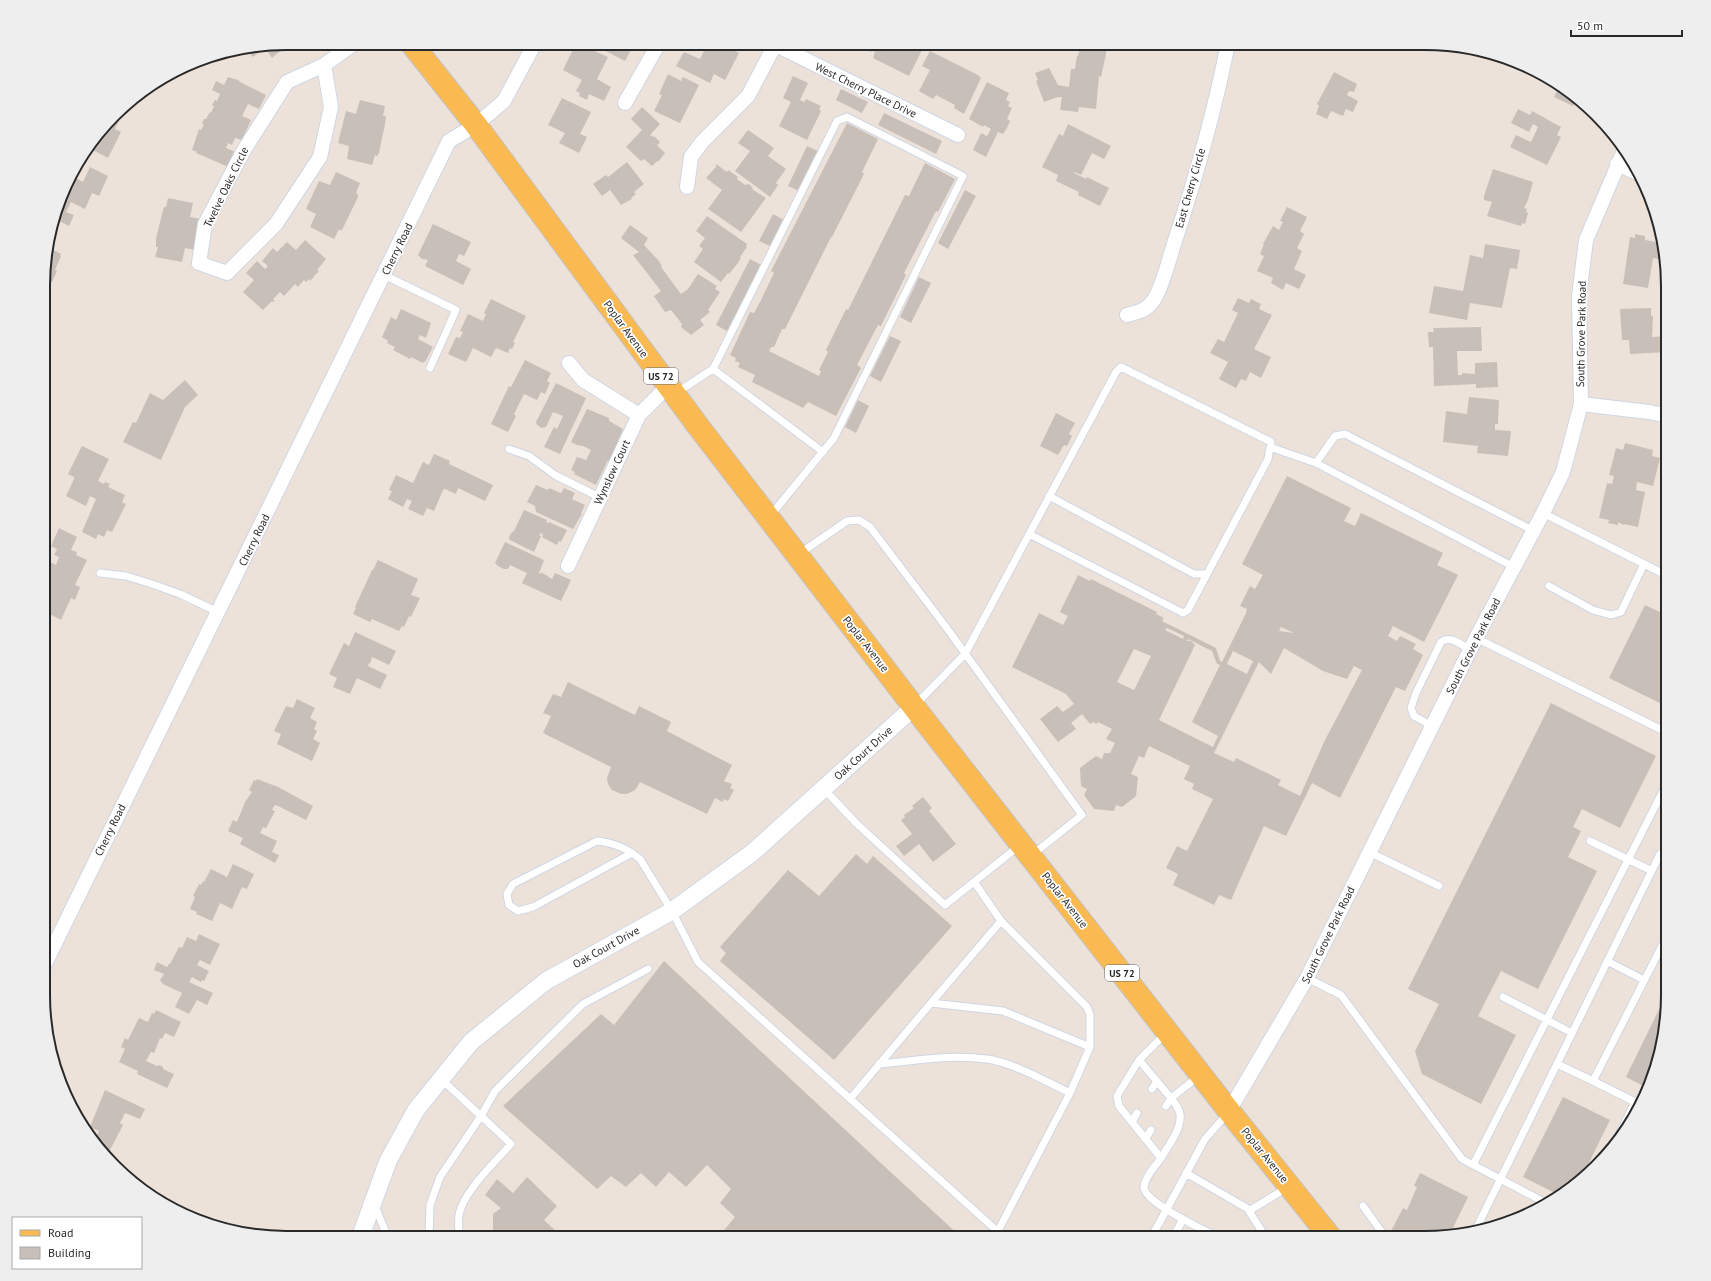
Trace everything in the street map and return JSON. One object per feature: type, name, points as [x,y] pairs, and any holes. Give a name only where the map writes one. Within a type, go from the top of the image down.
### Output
[{"type":"main road","name":"Poplar Avenue","points":[[417,50],[476,125],[671,390],[768,518],[1229,1111],[1325,1231]]},
{"type":"street","name":"Twelve Oaks Circle","points":[[324,65],[331,107],[320,157],[276,224],[227,273],[199,263],[205,224],[244,150],[287,82],[324,65],[345,50]]},
{"type":"street","name":"Cherry Road","points":[[50,954],[449,141],[476,125],[504,101],[531,50]]},
{"type":"street","points":[[625,103],[654,50]]},
{"type":"street","name":"West Cherry Place Drive","points":[[687,187],[691,157],[702,142],[748,96],[770,50]]},
{"type":"street","name":"West Cherry Place Drive","points":[[785,50],[958,135]]},
{"type":"street","name":"East Cherry Circle","points":[[1127,315],[1146,309],[1154,300],[1160,285],[1183,218],[1221,78],[1227,50]]},
{"type":"street","name":"South Grove Park Road","points":[[1229,1111],[1307,978],[1473,644],[1534,531],[1563,472],[1581,404],[1579,296],[1586,240],[1620,158]]},
{"type":"street","points":[[569,363],[587,383],[639,415]]},
{"type":"street","name":"Wynslow Court","points":[[568,566],[639,415],[671,390]]},
{"type":"street","points":[[1581,404],[1661,415]]},
{"type":"street","name":"Oak Court Drive","points":[[363,1231],[388,1161],[416,1110],[471,1042],[546,981],[672,911],[752,853],[914,707]]},
{"type":"lane","points":[[671,390],[713,369],[837,121],[848,117],[963,176],[834,438],[768,518]]},
{"type":"lane","points":[[384,275],[456,310],[430,368]]},
{"type":"lane","points":[[914,707],[965,654],[1049,496],[1116,372],[1121,367],[1272,442],[1268,459],[1188,610],[1183,613],[1029,534]]},
{"type":"lane","points":[[713,369],[823,452]]},
{"type":"lane","points":[[1316,462],[1335,436],[1345,434],[1534,531]]},
{"type":"lane","points":[[1270,447],[1316,462],[1514,567]]},
{"type":"lane","points":[[509,450],[529,456],[555,475],[601,498]]},
{"type":"lane","points":[[1049,496],[1194,574],[1207,574]]},
{"type":"lane","points":[[1543,513],[1661,572]]},
{"type":"lane","points":[[797,555],[847,521],[859,520],[870,527],[965,654],[1082,816],[974,883],[945,905],[852,820],[823,788]]},
{"type":"lane","points":[[1549,586],[1593,610],[1611,615],[1621,612],[1644,564]]},
{"type":"lane","points":[[100,573],[126,576],[152,584],[180,594],[218,612]]},
{"type":"lane","points":[[1432,726],[1414,716],[1411,708],[1416,693],[1441,642],[1445,639],[1450,639],[1473,644],[1661,730]]},
{"type":"lane","points":[[1473,1165],[1661,795]]},
{"type":"lane","points":[[632,853],[533,907],[518,912],[510,905],[507,894],[513,884],[597,841],[612,842],[632,853],[640,859],[672,911],[698,962],[998,1231],[1070,1093],[1090,1047],[1090,1015],[1087,1007],[1001,921],[974,883]]},
{"type":"lane","points":[[1590,841],[1652,871]]},
{"type":"lane","points":[[1369,852],[1439,886]]},
{"type":"lane","points":[[1478,1225],[1607,961],[1661,854]]},
{"type":"lane","points":[[850,1099],[1001,921]]},
{"type":"lane","points":[[1593,1081],[1661,947]]},
{"type":"lane","points":[[1607,961],[1644,980]]},
{"type":"lane","points":[[429,1231],[430,1205],[440,1177],[481,1116],[495,1091],[583,1004],[648,969]]},
{"type":"lane","points":[[1307,978],[1341,995],[1462,1159],[1541,1200]]},
{"type":"lane","points":[[1503,997],[1572,1032]]},
{"type":"lane","points":[[931,1003],[1003,1011],[1090,1047]]},
{"type":"lane","points":[[1161,1158],[1119,1106],[1117,1096],[1139,1060],[1168,1032]]},
{"type":"lane","points":[[880,1064],[948,1057],[988,1059],[1016,1068],[1070,1093]]},
{"type":"lane","points":[[1139,1060],[1177,1105],[1180,1114],[1178,1126],[1161,1158],[1146,1180],[1144,1189],[1148,1195],[1166,1210],[1206,1231]]},
{"type":"lane","points":[[1557,1064],[1635,1102]]},
{"type":"lane","points":[[1166,1106],[1171,1098],[1201,1075]]},
{"type":"lane","points":[[441,1079],[511,1144],[471,1190],[463,1202],[459,1216],[459,1231]]},
{"type":"lane","points":[[1152,1089],[1157,1081]]},
{"type":"lane","points":[[1155,1231],[1205,1139],[1229,1111]]},
{"type":"lane","points":[[1132,1122],[1138,1113]]},
{"type":"lane","points":[[1145,1139],[1150,1130]]},
{"type":"lane","points":[[1186,1173],[1250,1210],[1262,1231]]},
{"type":"lane","points":[[1250,1210],[1289,1186]]},
{"type":"lane","points":[[373,1202],[385,1231]]},
{"type":"lane","points":[[1363,1206],[1381,1231]]},
{"type":"lane","points":[[1177,1231],[1183,1219]]},
{"type":"building","points":[[281,50],[272,58],[267,51]]},
{"type":"building","points":[[573,50],[592,50],[608,57],[597,79],[611,87],[604,101],[589,94],[587,100],[579,96],[580,93],[576,91],[582,80],[563,70]]},
{"type":"building","points":[[604,50],[631,50],[625,61]]},
{"type":"building","points":[[704,50],[733,50],[739,53],[725,80],[714,74],[710,83],[676,66],[684,52],[700,59]]},
{"type":"building","points":[[867,50],[922,50],[909,76],[873,58],[875,52]]},
{"type":"building","points":[[1079,50],[1106,50],[1101,77],[1099,76],[1096,109],[1079,107],[1078,112],[1060,110],[1062,97],[1044,102],[1036,81],[1038,80],[1035,73],[1049,68],[1058,85],[1069,87],[1071,69],[1075,69]]},
{"type":"building","points":[[930,51],[978,75],[981,78],[964,114],[954,108],[955,105],[936,95],[933,99],[919,91],[930,70],[922,66]]},
{"type":"building","points":[[260,52],[253,57],[250,53]]},
{"type":"building","points":[[1334,72],[1357,84],[1354,92],[1349,91],[1347,95],[1358,101],[1353,112],[1346,109],[1343,116],[1331,111],[1327,119],[1316,114],[1319,106],[1317,104]]},
{"type":"building","points":[[668,74],[681,81],[683,77],[699,85],[680,123],[654,111],[662,95],[659,94]]},
{"type":"building","points":[[793,76],[808,83],[800,100],[804,102],[806,99],[821,106],[819,109],[821,111],[807,140],[779,126],[791,102],[783,98]]},
{"type":"building","points":[[228,77],[238,80],[266,95],[259,109],[248,104],[242,116],[251,120],[242,140],[235,138],[232,145],[228,143],[226,148],[238,153],[231,168],[192,150],[199,129],[201,130],[204,124],[202,124],[204,119],[206,119],[210,112],[211,113],[214,106],[212,105],[215,100],[217,101],[220,94],[212,90],[216,81],[224,85]]},
{"type":"building","points":[[987,82],[1009,93],[1006,100],[1010,102],[1008,106],[1012,108],[1007,119],[1010,121],[1007,128],[1003,134],[998,132],[986,157],[973,150],[981,133],[987,136],[991,129],[984,125],[983,127],[969,119]]},
{"type":"building","points":[[841,89],[868,102],[862,113],[836,100]]},
{"type":"building","points":[[1557,91],[1574,103],[1573,106],[1554,97]]},
{"type":"building","points":[[562,98],[591,112],[580,134],[587,137],[579,153],[559,143],[565,133],[548,125]]},
{"type":"building","points":[[360,100],[385,106],[383,116],[386,116],[385,124],[379,153],[377,156],[375,155],[372,165],[347,159],[349,146],[338,143],[346,111],[356,114]]},
{"type":"building","points":[[642,107],[660,124],[650,135],[653,137],[654,136],[660,142],[657,145],[665,153],[658,162],[657,161],[652,166],[644,159],[641,161],[626,147],[642,130],[631,119]]},
{"type":"building","points":[[1518,109],[1530,115],[1532,111],[1561,127],[1557,135],[1561,137],[1547,165],[1510,147],[1516,135],[1531,142],[1538,127],[1533,124],[1529,132],[1511,123]]},
{"type":"building","points":[[884,113],[942,141],[936,154],[878,125]]},
{"type":"building","points":[[120,118],[115,129],[121,132],[108,158],[93,150]]},
{"type":"building","points":[[847,123],[878,139],[862,172],[864,174],[785,329],[782,329],[774,347],[771,347],[769,351],[819,376],[821,371],[819,370],[828,352],[826,350],[846,309],[848,310],[905,195],[909,196],[925,163],[955,179],[938,212],[936,211],[904,273],[906,275],[881,326],[878,325],[857,365],[861,368],[836,416],[808,402],[803,408],[752,382],[755,375],[738,367],[740,363],[735,361],[736,358],[730,355],[750,312],[754,313],[760,302],[774,273],[771,271]]},
{"type":"building","points":[[1068,124],[1111,146],[1104,159],[1092,153],[1081,175],[1074,172],[1086,179],[1087,177],[1109,188],[1100,206],[1078,195],[1079,192],[1056,181],[1058,175],[1042,167],[1059,134],[1063,136]]},
{"type":"building","points":[[748,130],[774,148],[768,156],[786,169],[776,183],[778,185],[770,197],[735,171],[750,151],[738,143]]},
{"type":"building","points":[[807,146],[818,151],[799,191],[788,186]]},
{"type":"building","points":[[627,162],[644,184],[634,192],[636,194],[631,198],[632,199],[621,205],[610,190],[602,196],[593,184],[606,175],[608,177]]},
{"type":"building","points":[[716,164],[727,172],[728,170],[738,177],[737,179],[745,185],[749,184],[753,190],[766,198],[741,232],[708,209],[722,190],[706,178],[716,167]]},
{"type":"building","points":[[90,167],[108,176],[99,196],[92,193],[85,209],[71,202],[66,212],[74,215],[69,226],[59,221],[76,178],[83,182]]},
{"type":"building","points":[[1493,169],[1533,182],[1524,208],[1527,209],[1526,212],[1528,213],[1525,224],[1522,223],[1521,226],[1487,216],[1492,202],[1484,200],[1484,196]]},
{"type":"building","points":[[336,172],[360,183],[356,193],[358,194],[358,197],[343,228],[341,231],[339,229],[334,239],[310,227],[316,214],[306,209],[319,181],[330,185]]},
{"type":"building","points":[[965,190],[976,196],[948,249],[938,243]]},
{"type":"building","points":[[168,198],[193,203],[190,217],[202,219],[195,250],[185,248],[182,262],[155,257],[158,247],[156,247],[156,239],[163,210],[164,207],[166,207]]},
{"type":"building","points":[[1287,207],[1307,217],[1300,231],[1304,234],[1297,248],[1302,251],[1294,269],[1306,275],[1299,289],[1286,283],[1283,290],[1271,283],[1273,278],[1257,271],[1264,256],[1260,254],[1263,244],[1273,226],[1279,230],[1283,222],[1280,221]]},
{"type":"building","points":[[773,214],[784,220],[770,246],[759,241]]},
{"type":"building","points":[[707,216],[747,244],[747,247],[738,263],[721,282],[694,262],[703,249],[699,246],[705,238],[696,231]]},
{"type":"building","points":[[433,224],[471,242],[464,256],[459,254],[456,261],[471,269],[463,285],[425,266],[428,260],[422,259],[418,255]]},
{"type":"building","points":[[630,225],[648,238],[644,245],[659,261],[662,266],[661,267],[681,294],[688,289],[698,274],[717,286],[715,289],[720,292],[708,310],[710,312],[700,320],[704,325],[691,335],[681,327],[682,324],[671,310],[665,312],[654,296],[661,291],[633,255],[639,252],[621,238]]},
{"type":"building","points":[[1635,234],[1645,236],[1645,240],[1656,242],[1659,259],[1653,258],[1648,288],[1623,284],[1630,237],[1635,238]]},
{"type":"building","points":[[305,240],[326,259],[317,270],[319,271],[314,276],[313,275],[314,277],[310,281],[309,279],[306,282],[304,280],[298,287],[295,284],[284,296],[280,292],[273,299],[275,301],[272,301],[263,310],[243,292],[254,280],[246,273],[257,261],[265,269],[268,266],[262,261],[273,248],[277,252],[287,242],[296,250]]},
{"type":"building","points":[[1485,244],[1520,250],[1517,269],[1510,268],[1502,308],[1470,303],[1467,320],[1429,313],[1434,286],[1463,291],[1470,255],[1483,258]]},
{"type":"building","points":[[53,250],[61,254],[61,256],[52,282],[50,281]]},
{"type":"building","points":[[750,259],[761,265],[727,331],[716,325]]},
{"type":"building","points":[[919,277],[931,283],[911,323],[900,317]]},
{"type":"building","points":[[1238,298],[1249,303],[1251,299],[1261,304],[1259,309],[1272,315],[1254,349],[1271,357],[1261,378],[1250,372],[1246,381],[1241,379],[1236,388],[1219,379],[1228,362],[1210,353],[1218,339],[1224,342],[1238,313],[1232,310]]},
{"type":"building","points":[[491,299],[526,316],[513,342],[515,343],[512,349],[510,348],[508,353],[496,348],[491,357],[473,348],[466,362],[448,354],[456,337],[460,338],[463,332],[460,331],[468,314],[483,321],[486,314],[484,313]]},
{"type":"building","points":[[1651,308],[1651,316],[1653,316],[1652,337],[1661,336],[1661,352],[1630,354],[1629,340],[1622,340],[1620,309]]},
{"type":"building","points":[[401,309],[431,323],[426,338],[420,335],[418,339],[433,347],[423,363],[411,357],[410,359],[393,350],[395,347],[387,343],[388,341],[382,337],[391,317],[396,320]]},
{"type":"building","points":[[1481,327],[1482,351],[1457,351],[1458,375],[1462,375],[1462,373],[1475,374],[1475,363],[1497,362],[1498,387],[1476,388],[1476,384],[1434,386],[1433,347],[1429,347],[1428,332],[1434,332],[1433,328]]},
{"type":"building","points":[[890,336],[901,341],[881,382],[870,376]]},
{"type":"building","points":[[525,360],[551,373],[547,381],[550,383],[545,394],[541,392],[537,400],[524,394],[514,414],[516,416],[508,432],[491,424],[509,386],[511,387]]},
{"type":"building","points":[[185,380],[198,395],[185,407],[161,460],[123,442],[133,422],[136,423],[150,393],[163,400]]},
{"type":"building","points":[[556,383],[586,398],[560,454],[544,447],[554,427],[557,429],[563,416],[553,412],[546,427],[542,428],[537,425],[536,422]]},
{"type":"building","points":[[1469,397],[1499,400],[1498,424],[1495,424],[1495,430],[1511,431],[1508,456],[1477,453],[1478,446],[1443,442],[1446,411],[1467,414]]},
{"type":"building","points":[[858,400],[869,406],[856,433],[845,427]]},
{"type":"building","points":[[587,409],[609,418],[609,421],[623,429],[613,453],[596,485],[574,474],[575,472],[571,470],[577,457],[586,460],[591,450],[571,442]]},
{"type":"building","points":[[1056,413],[1075,423],[1069,434],[1072,436],[1067,446],[1064,445],[1058,455],[1040,446]]},
{"type":"building","points":[[1625,443],[1653,450],[1652,456],[1660,458],[1653,486],[1637,482],[1636,490],[1645,492],[1638,527],[1624,525],[1618,522],[1618,525],[1608,523],[1609,520],[1599,518],[1607,483],[1612,484],[1614,476],[1609,475],[1616,448],[1623,450]]},
{"type":"building","points":[[82,446],[109,459],[98,481],[104,484],[105,482],[110,484],[108,487],[125,495],[122,502],[126,504],[112,532],[107,530],[104,537],[98,534],[96,539],[82,532],[96,499],[90,496],[86,506],[66,496],[74,479],[74,477],[68,474]]},
{"type":"building","points":[[434,454],[450,461],[449,464],[493,485],[485,501],[458,488],[456,494],[445,489],[443,490],[434,511],[427,508],[423,516],[408,509],[412,501],[407,499],[403,507],[388,499],[392,491],[389,490],[396,475],[413,483],[423,462],[429,465]]},
{"type":"building","points":[[1287,476],[1351,508],[1344,521],[1355,526],[1361,513],[1443,553],[1437,565],[1458,575],[1424,642],[1393,626],[1388,636],[1397,641],[1400,636],[1416,644],[1413,649],[1423,655],[1405,691],[1396,687],[1340,798],[1312,783],[1286,836],[1264,826],[1231,900],[1219,895],[1214,905],[1173,885],[1178,874],[1166,868],[1177,846],[1187,851],[1213,799],[1192,789],[1194,784],[1184,779],[1190,766],[1149,746],[1144,758],[1139,756],[1131,774],[1138,777],[1136,796],[1122,807],[1116,805],[1114,811],[1094,809],[1084,795],[1087,789],[1081,786],[1080,768],[1096,756],[1102,759],[1104,753],[1110,753],[1115,743],[1106,739],[1112,729],[1098,722],[1097,724],[1093,722],[1090,724],[1082,714],[1071,723],[1076,729],[1058,742],[1040,719],[1057,706],[1063,712],[1074,704],[1066,694],[1012,667],[1039,613],[1063,625],[1068,616],[1060,612],[1078,575],[1090,581],[1091,579],[1157,612],[1156,614],[1164,618],[1162,621],[1216,648],[1220,661],[1222,662],[1246,613],[1247,609],[1240,606],[1250,586],[1255,589],[1263,575],[1242,564]],"holes":[[[1281,627],[1294,633],[1279,631]],[[1167,628],[1184,636],[1183,639],[1165,630]],[[1188,639],[1212,651],[1217,664],[1220,665],[1192,722],[1218,736],[1213,747],[1159,720],[1195,645],[1191,641],[1187,641]],[[1284,648],[1323,671],[1347,679],[1354,666],[1362,670],[1325,740],[1300,796],[1278,785],[1281,780],[1236,758],[1234,762],[1214,753],[1259,662],[1271,674]],[[1134,649],[1151,656],[1134,690],[1117,682]],[[1233,651],[1253,661],[1247,674],[1227,664]]]},
{"type":"building","points":[[536,485],[561,493],[564,488],[575,493],[572,499],[585,505],[581,513],[582,514],[573,529],[536,512],[535,506],[527,502]]},
{"type":"building","points":[[524,510],[547,520],[546,522],[548,523],[549,522],[567,530],[561,542],[559,541],[557,545],[542,537],[543,534],[541,533],[534,552],[510,540],[509,537],[514,531]]},
{"type":"building","points":[[59,528],[77,537],[71,550],[77,552],[76,555],[87,560],[75,585],[80,587],[75,600],[71,598],[61,620],[50,614],[50,562],[56,565],[59,557],[54,555],[57,549],[51,546]]},
{"type":"building","points":[[505,542],[544,560],[540,571],[538,572],[541,574],[541,572],[552,579],[555,573],[571,580],[561,601],[522,583],[527,573],[510,565],[508,569],[504,569],[495,563]]},
{"type":"building","points":[[378,560],[418,579],[411,595],[420,598],[411,617],[409,616],[404,627],[402,626],[399,631],[372,619],[370,622],[353,614],[372,570]]},
{"type":"building","points":[[1645,605],[1661,613],[1661,704],[1609,678]]},
{"type":"building","points":[[355,632],[396,651],[389,665],[372,657],[370,664],[369,663],[368,666],[387,675],[380,689],[357,678],[350,694],[333,687],[337,678],[329,674],[344,643],[349,646]]},
{"type":"building","points":[[568,682],[635,715],[639,706],[671,722],[667,731],[732,765],[724,781],[732,784],[730,788],[734,790],[728,801],[724,799],[723,802],[715,798],[707,814],[640,782],[635,790],[627,794],[621,794],[612,790],[608,784],[607,778],[611,767],[543,733],[551,716],[543,713],[553,694],[561,697]]},
{"type":"building","points":[[297,699],[315,708],[310,718],[317,722],[314,729],[317,731],[313,739],[320,743],[312,761],[277,744],[281,734],[274,731],[286,706],[293,708]]},
{"type":"building","points":[[1551,703],[1656,756],[1620,828],[1582,809],[1573,827],[1581,831],[1568,857],[1597,871],[1538,989],[1501,971],[1478,1016],[1516,1035],[1481,1104],[1422,1074],[1415,1051],[1439,1004],[1408,989]]},
{"type":"building","points":[[257,779],[278,787],[313,806],[306,820],[276,805],[274,806],[272,810],[275,811],[266,828],[263,827],[260,833],[277,841],[272,852],[279,855],[275,863],[240,844],[243,838],[228,831],[233,820],[237,822],[245,802],[252,792],[249,790],[254,780],[256,781]]},
{"type":"building","points":[[923,797],[932,808],[929,811],[956,844],[933,862],[919,844],[904,856],[896,846],[912,834],[901,820],[905,817],[904,815],[914,808],[912,806]]},
{"type":"building","points":[[856,854],[867,864],[873,856],[952,926],[834,1060],[720,961],[726,953],[720,947],[788,870],[819,896]]},
{"type":"building","points":[[233,864],[254,874],[247,889],[242,887],[232,909],[220,903],[212,921],[196,914],[197,912],[190,909],[195,897],[193,896],[199,884],[201,885],[203,881],[204,882],[211,869],[227,877]]},
{"type":"building","points":[[199,934],[220,944],[210,965],[200,960],[197,965],[209,971],[204,981],[202,980],[201,982],[192,977],[189,982],[213,993],[207,1005],[197,1000],[189,1014],[175,1007],[182,993],[163,984],[160,980],[164,974],[154,970],[157,962],[167,967],[179,947],[182,948],[187,937],[196,941]]},
{"type":"building","points":[[664,961],[954,1231],[723,1231],[735,1217],[720,1203],[731,1189],[707,1165],[686,1187],[669,1172],[656,1187],[641,1173],[626,1187],[611,1176],[597,1189],[503,1106],[601,1014],[614,1025]]},
{"type":"building","points":[[1660,1007],[1659,1026],[1653,1056],[1643,1086],[1626,1077]]},
{"type":"building","points":[[156,1010],[181,1022],[174,1037],[165,1033],[162,1039],[160,1038],[154,1053],[151,1052],[146,1061],[157,1066],[159,1065],[163,1067],[163,1069],[174,1074],[167,1088],[137,1074],[138,1071],[119,1062],[125,1049],[121,1047],[125,1038],[128,1040],[139,1018],[148,1022],[152,1013],[154,1014]]},
{"type":"building","points":[[105,1090],[145,1109],[140,1119],[125,1113],[120,1123],[123,1125],[109,1151],[96,1135],[99,1131],[90,1126]]},
{"type":"building","points":[[1563,1097],[1610,1120],[1587,1166],[1556,1191],[1554,1192],[1523,1177]]},
{"type":"building","points":[[1420,1173],[1468,1197],[1452,1229],[1391,1231],[1403,1208],[1407,1210],[1417,1187],[1414,1186]]},
{"type":"building","points":[[527,1177],[557,1206],[544,1220],[556,1231],[493,1231],[493,1214],[501,1208],[485,1195],[497,1179],[513,1193]]}]
